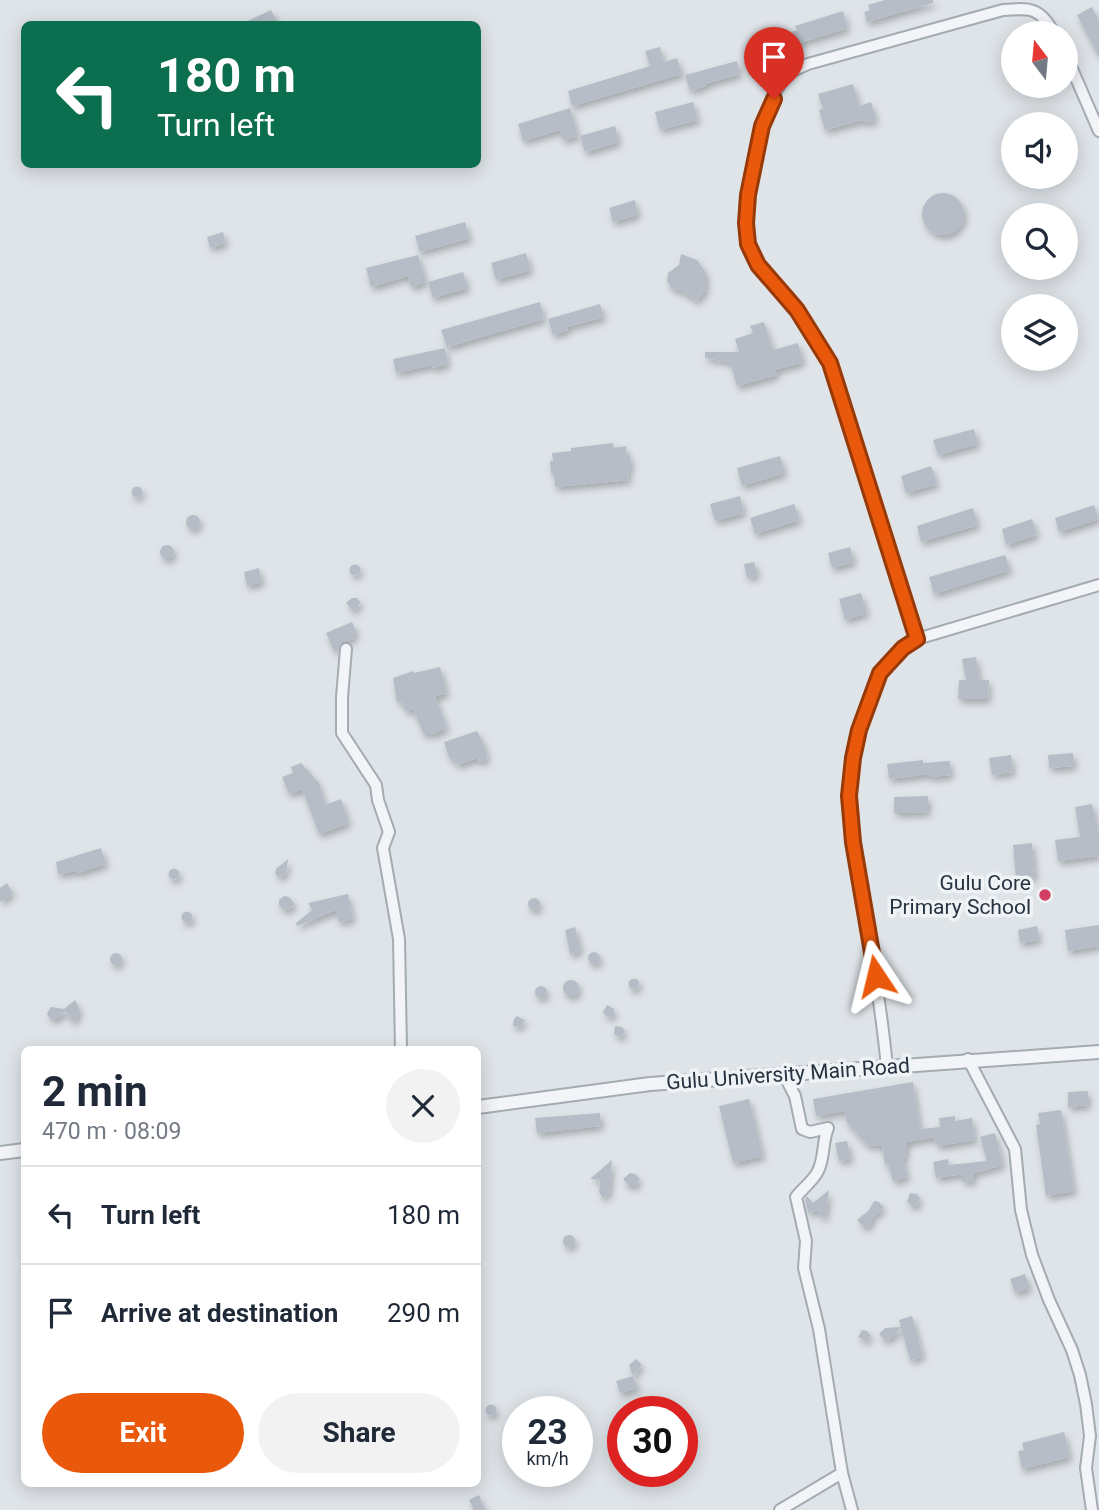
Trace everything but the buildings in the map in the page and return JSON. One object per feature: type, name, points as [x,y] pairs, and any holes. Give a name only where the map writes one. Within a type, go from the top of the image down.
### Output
[{"type":"street","points":[[917,639],[830,363],[797,310],[758,265],[748,244],[748,195],[757,145],[780,84],[789,74],[808,64],[1003,10],[1027,8],[1039,13],[1045,21]]},
{"type":"street","points":[[1078,83],[1099,131]]},
{"type":"street","points":[[887,1067],[880,1001],[853,842],[849,796],[859,730],[880,673],[903,648],[917,639],[1099,585]]},
{"type":"street","points":[[346,649],[342,733],[376,785],[389,832],[383,848],[399,939],[401,1046]]},
{"type":"street","name":"Gulu University Main Road","points":[[481,1107],[650,1084],[968,1059],[1099,1052]]},
{"type":"street","points":[[968,1059],[1015,1149],[1021,1210],[1032,1255],[1080,1375],[1090,1436],[1086,1468],[1092,1510]]},
{"type":"street","points":[[784,1075],[795,1096],[802,1129],[810,1132],[828,1128],[822,1141],[824,1153],[817,1174],[796,1197],[806,1241],[804,1268],[819,1329],[842,1473],[852,1510]]},
{"type":"street","points":[[0,1153],[21,1150]]},
{"type":"street","points":[[780,1510],[842,1473]]},
{"type":"place","name":"Gulu Core Primary School","points":[[1045,895]]},
{"type":"route","points":[[774,99],[762,126],[748,195],[748,244],[758,265],[797,310],[816,338],[837,379],[917,639],[903,648],[880,673],[859,730],[853,758],[849,796],[853,842],[876,976]]}]
